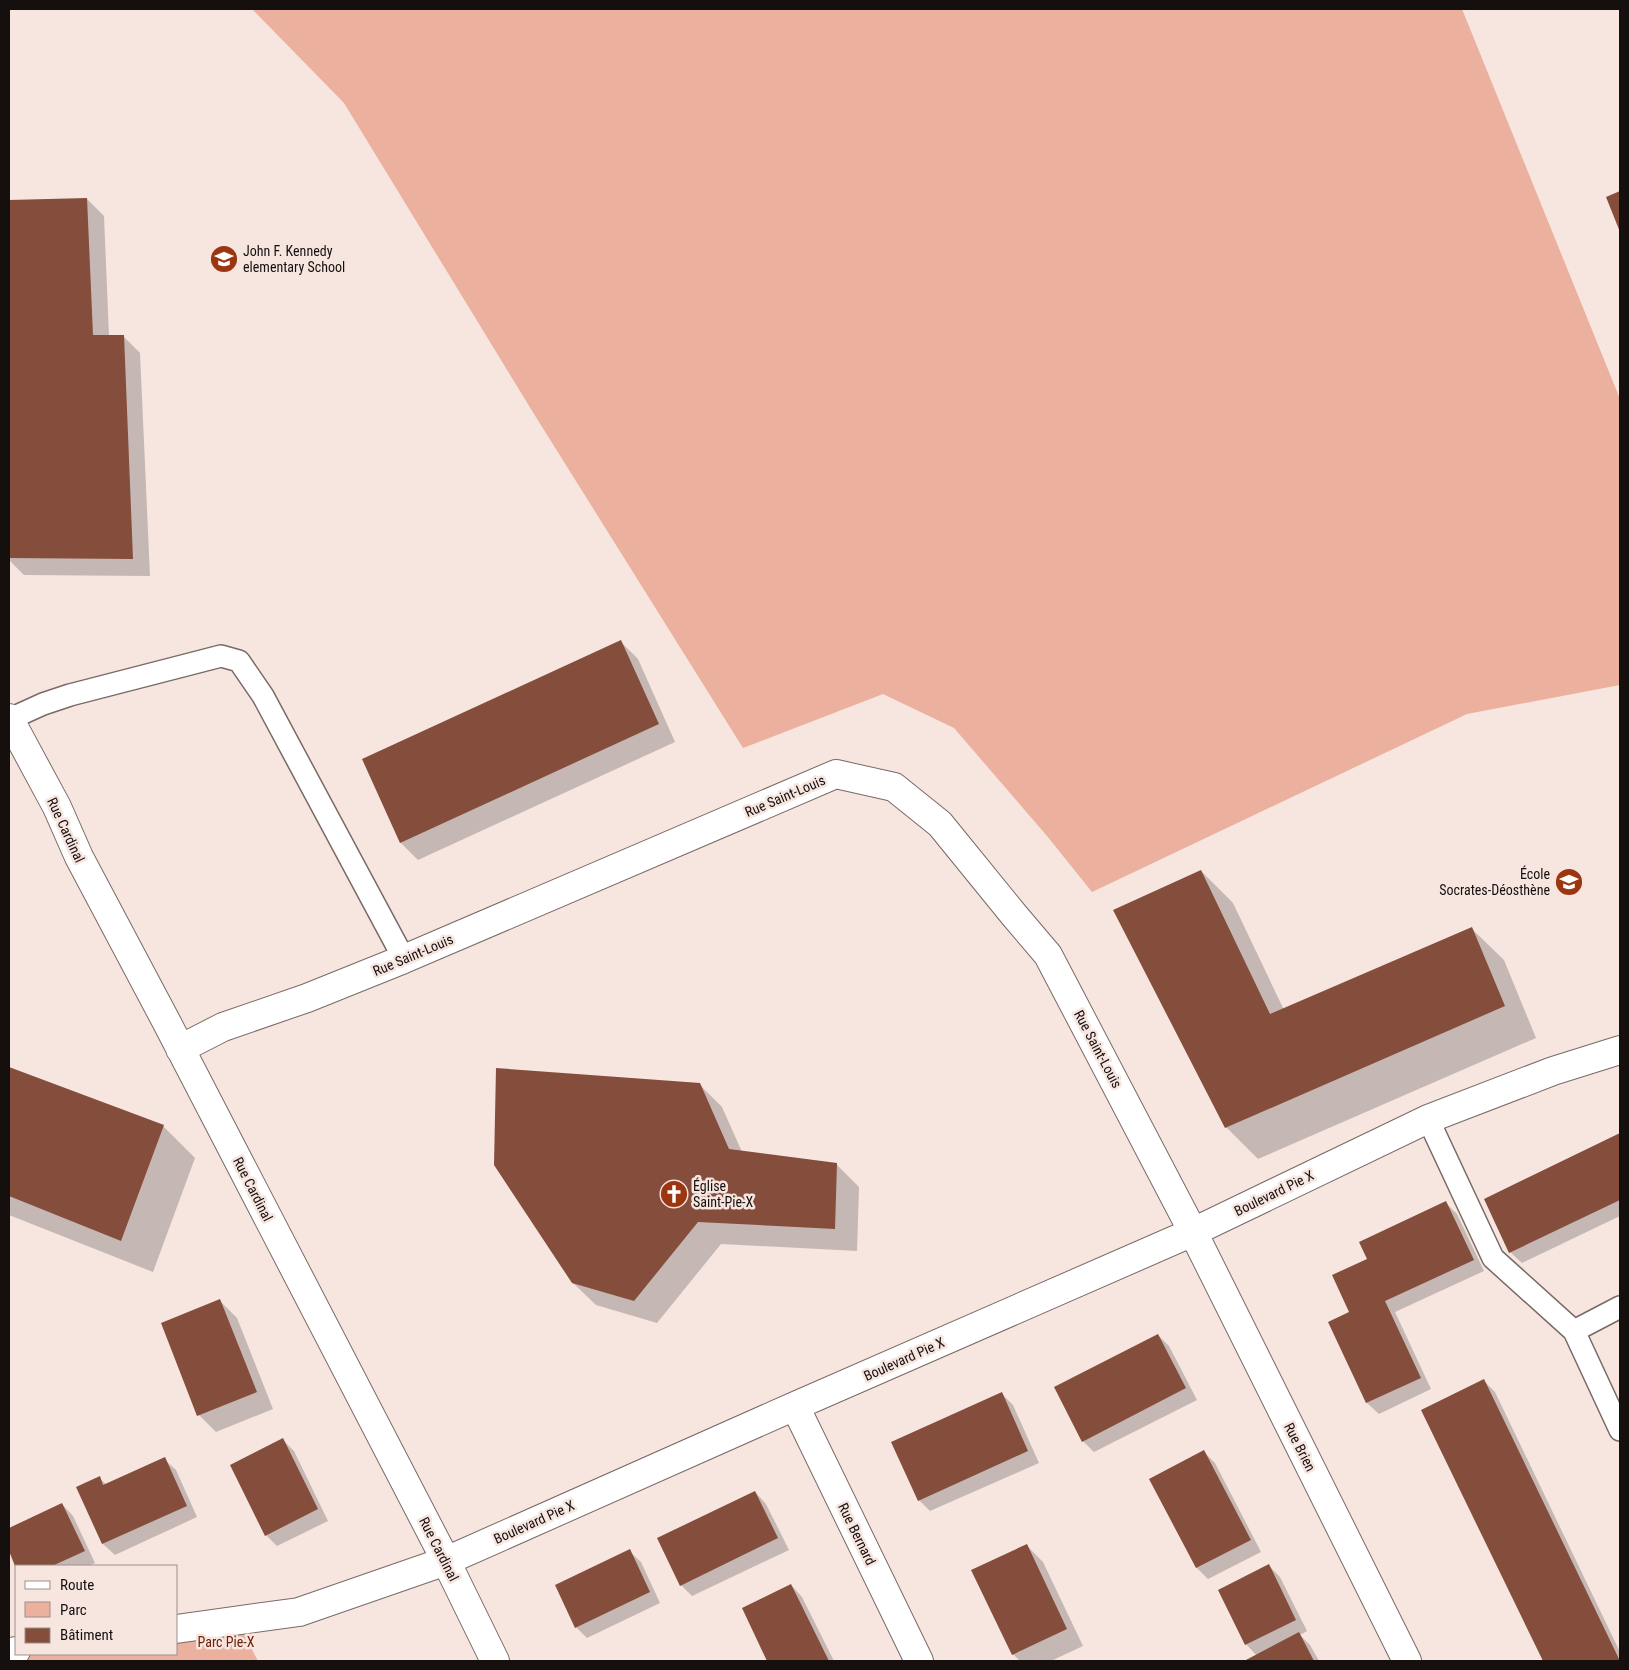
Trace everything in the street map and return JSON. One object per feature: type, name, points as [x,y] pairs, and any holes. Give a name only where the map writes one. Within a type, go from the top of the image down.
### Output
[{"type":"street","name":"Rue Cardinal","points":[[9,719],[57,807],[79,858],[180,1048],[496,1661]]},
{"type":"street","name":"Rue Saint-Louis","points":[[180,1048],[223,1027],[307,998],[404,959],[836,774],[894,787],[940,824],[1048,955],[1193,1232]]},
{"type":"street","name":"Boulevard Pie X","points":[[178,1629],[299,1612],[446,1561],[1193,1232],[1428,1119],[1553,1071],[1620,1050]]},
{"type":"street","name":"Rue Brien","points":[[1193,1232],[1407,1661]]},
{"type":"street","name":"Rue Bernard","points":[[795,1406],[919,1661]]},
{"type":"lane","points":[[9,719],[43,704],[70,695],[221,656],[239,661],[263,696],[404,959]]},
{"type":"lane","points":[[1428,1119],[1493,1258],[1574,1331],[1620,1430]]},
{"type":"lane","points":[[1574,1331],[1620,1307]]},
{"type":"green space","points":[[252,9],[1462,9],[1620,399],[1620,685],[1467,714],[1092,892],[1047,836],[954,728],[883,694],[743,748],[534,414],[344,103]]},
{"type":"green space","name":"Parc Pie-X","points":[[237,1621],[258,1661],[9,1661],[15,1655],[178,1655],[178,1629]]},
{"type":"building","points":[[1620,191],[1620,232],[1606,197]]},
{"type":"building","points":[[87,198],[93,335],[124,335],[133,559],[9,558],[9,200]]},
{"type":"building","points":[[621,640],[659,724],[400,843],[362,759]]},
{"type":"building","points":[[1201,870],[1270,1014],[1472,927],[1505,1006],[1225,1128],[1113,910]]},
{"type":"building","points":[[9,1067],[164,1125],[121,1241],[9,1196]]},
{"type":"building","name":"Église Saint-Pie-X","points":[[496,1068],[700,1083],[729,1149],[837,1163],[835,1229],[698,1222],[634,1301],[572,1283],[494,1165]]},
{"type":"building","points":[[1620,1133],[1620,1200],[1509,1253],[1484,1199]]},
{"type":"building","points":[[1446,1201],[1474,1260],[1385,1301],[1421,1378],[1366,1403],[1328,1322],[1349,1312],[1332,1275],[1367,1259],[1359,1242]]},
{"type":"building","points":[[220,1299],[257,1392],[197,1416],[161,1323]]},
{"type":"building","points":[[1158,1334],[1186,1388],[1082,1442],[1054,1387]]},
{"type":"building","points":[[1484,1379],[1620,1661],[1543,1661],[1421,1410]]},
{"type":"building","points":[[1002,1392],[1028,1451],[918,1501],[891,1442]]},
{"type":"building","points":[[283,1438],[318,1509],[265,1536],[230,1465]]},
{"type":"building","points":[[1204,1450],[1251,1540],[1196,1568],[1149,1479]]},
{"type":"building","points":[[165,1457],[187,1506],[102,1544],[76,1487],[100,1476],[103,1485]]},
{"type":"building","points":[[755,1491],[778,1538],[680,1586],[657,1538]]},
{"type":"building","points":[[62,1503],[85,1551],[54,1565],[15,1566],[9,1551],[9,1528]]},
{"type":"building","points":[[1027,1544],[1067,1629],[1012,1655],[971,1570]]},
{"type":"building","points":[[630,1549],[650,1592],[575,1628],[555,1585]]},
{"type":"building","points":[[1269,1564],[1296,1620],[1245,1645],[1218,1590]]},
{"type":"building","points":[[791,1584],[829,1661],[767,1661],[742,1608]]},
{"type":"building","points":[[1299,1632],[1314,1661],[1244,1661]]},
{"type":"place","name":"John F. Kennedy elementary School","points":[[224,259]]},
{"type":"place","name":"École Socrates-Déosthène","points":[[1569,882]]},
{"type":"place","name":"Église Saint-Pie-X","points":[[674,1194]]}]
